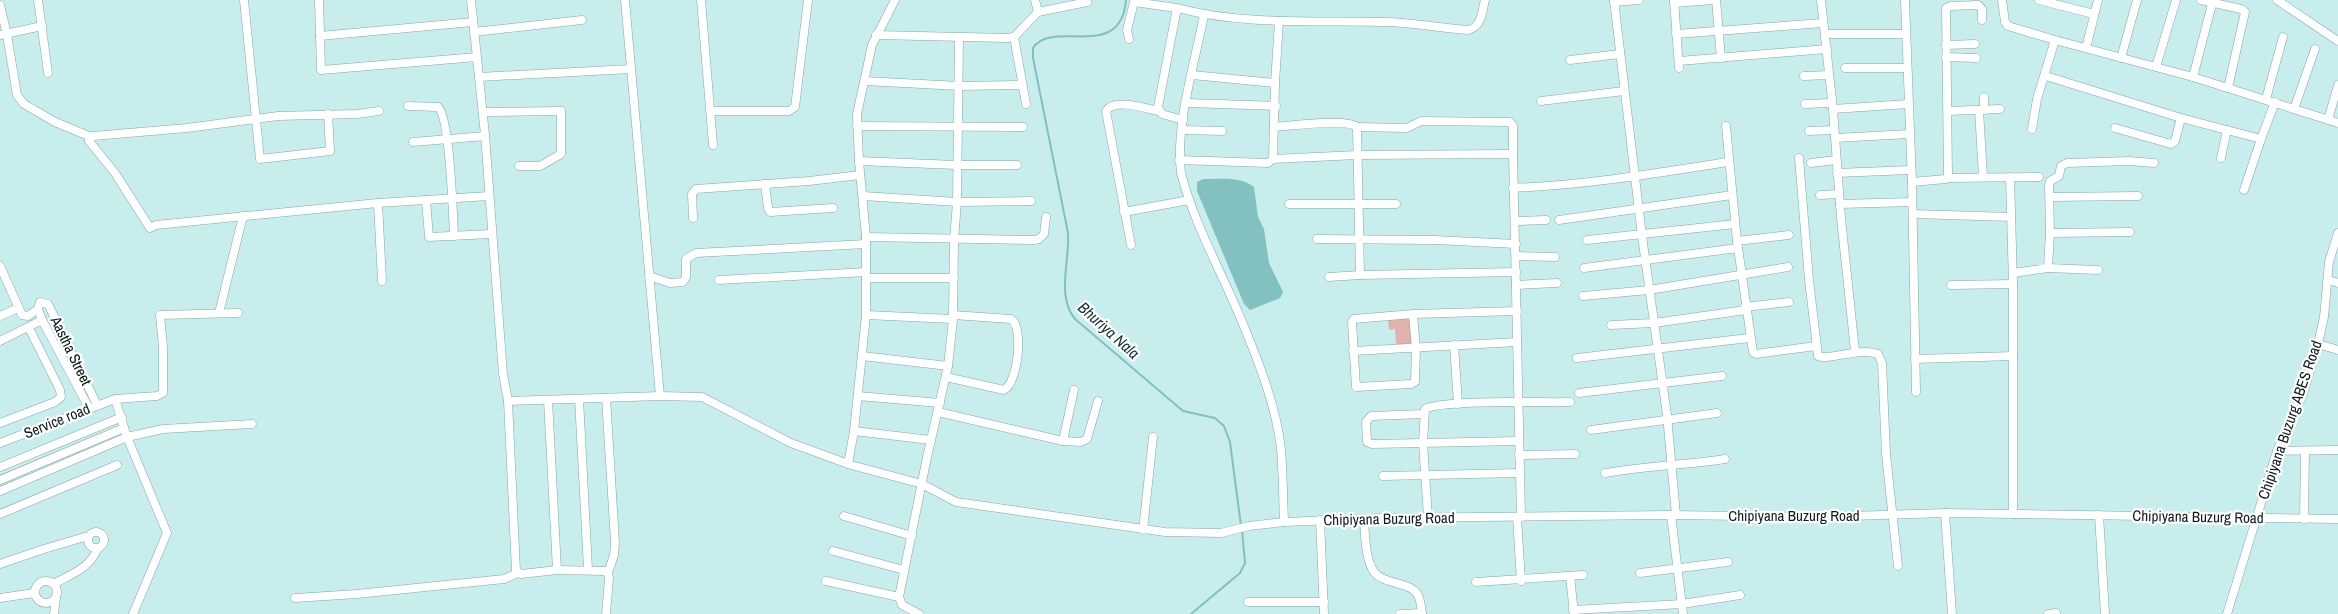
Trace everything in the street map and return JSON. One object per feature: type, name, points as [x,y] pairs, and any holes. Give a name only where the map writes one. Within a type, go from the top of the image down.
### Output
[{"type":"street","points":[[38,0],[48,73]]},
{"type":"street","points":[[244,0],[260,159],[330,151],[328,114]]},
{"type":"street","points":[[319,0],[321,70],[477,57]]},
{"type":"street","points":[[471,0],[483,112],[503,374],[508,402],[516,568],[518,574]]},
{"type":"street","points":[[625,0],[660,396]]},
{"type":"street","points":[[701,0],[713,144]]},
{"type":"street","points":[[710,111],[789,111],[795,108],[808,0]]},
{"type":"street","points":[[848,464],[854,431],[866,315],[866,240],[857,126],[864,81],[876,35],[896,0]]},
{"type":"street","points":[[1035,0],[1038,12]]},
{"type":"street","points":[[1128,39],[1127,30],[1134,1],[1177,8],[1204,15],[1279,21],[1390,22],[1468,30],[1476,27],[1479,22],[1485,0]]},
{"type":"street","points":[[1639,0],[1614,1],[1642,236],[1667,420],[1672,467],[1673,515],[1683,614]]},
{"type":"street","points":[[1721,58],[1715,0],[1674,2],[1679,65],[1721,58],[1827,49]]},
{"type":"street","points":[[1822,0],[1855,351]]},
{"type":"street","points":[[1905,0],[1913,214],[1916,392]]},
{"type":"street","points":[[2002,0],[2005,22],[2008,26],[2193,77],[2338,122]]},
{"type":"street","points":[[2039,0],[2094,14]]},
{"type":"street","points":[[2086,48],[2098,0]]},
{"type":"street","points":[[2121,58],[2137,0]]},
{"type":"street","points":[[2156,67],[2176,0]]},
{"type":"street","points":[[2201,0],[2212,4],[2242,9],[2245,15],[2228,88]]},
{"type":"street","points":[[2277,0],[2338,41]]},
{"type":"street","points":[[876,35],[959,38],[1014,37],[1038,12],[1088,2]]},
{"type":"street","points":[[2193,77],[2212,4]]},
{"type":"street","points":[[0,5],[4,35],[17,96],[24,104],[55,122],[91,137],[256,119],[379,111]]},
{"type":"street","points":[[1948,178],[1945,10],[1948,7],[1980,5],[1982,20]]},
{"type":"street","points":[[1158,110],[1177,8]]},
{"type":"street","points":[[1204,15],[1182,130],[1179,160],[1180,173],[1189,200],[1258,363],[1276,423],[1281,449],[1284,522]]},
{"type":"street","points":[[474,32],[582,20]]},
{"type":"street","points":[[1273,159],[1279,21]]},
{"type":"street","points":[[320,36],[473,22]]},
{"type":"street","points":[[1676,34],[1823,23]]},
{"type":"street","points":[[4,35],[42,26]]},
{"type":"street","points":[[1826,34],[1906,34]]},
{"type":"street","points":[[1014,37],[1026,104]]},
{"type":"street","points":[[2266,99],[2283,37]]},
{"type":"street","points":[[918,614],[902,605],[899,597],[948,366],[953,317],[954,240],[957,202],[956,165],[960,86],[959,38]]},
{"type":"street","points":[[2032,129],[2037,99],[2046,76],[2055,40]]},
{"type":"street","points":[[1946,45],[1975,44]]},
{"type":"street","points":[[2294,109],[2315,48]]},
{"type":"street","points":[[1570,60],[1620,54]]},
{"type":"street","points":[[1946,57],[1976,58]]},
{"type":"street","points":[[1845,68],[1907,68]]},
{"type":"street","points":[[479,77],[631,69]]},
{"type":"street","points":[[1192,75],[1275,83]]},
{"type":"street","points":[[1804,76],[1829,75]]},
{"type":"street","points":[[2046,76],[2181,118],[2261,139]]},
{"type":"street","points":[[864,81],[960,86],[1022,85]]},
{"type":"street","points":[[2328,120],[2338,86]]},
{"type":"street","points":[[1541,101],[1624,91]]},
{"type":"street","points":[[1983,177],[1982,110],[1984,97]]},
{"type":"street","points":[[2244,190],[2275,102]]},
{"type":"street","points":[[1187,103],[1276,106]]},
{"type":"street","points":[[1805,104],[1832,106],[1908,104]]},
{"type":"street","points":[[1131,245],[1106,109],[1118,105],[1158,110],[1162,114],[1184,120]]},
{"type":"street","points":[[408,106],[441,109],[447,141],[454,236]]},
{"type":"street","points":[[1948,110],[2000,109]]},
{"type":"street","points":[[483,112],[561,111],[561,154],[540,166],[519,166]]},
{"type":"street","points":[[2115,128],[2171,144],[2175,141],[2181,118]]},
{"type":"street","points":[[1274,127],[1353,124],[1357,127],[1407,128],[1421,121],[1510,122],[1513,126],[1521,581]]},
{"type":"street","points":[[857,126],[1023,127]]},
{"type":"street","points":[[1726,126],[1737,244],[1750,338],[1754,354],[1816,346]]},
{"type":"street","points":[[1357,127],[1357,205],[1360,276]]},
{"type":"street","points":[[1182,130],[1222,131]]},
{"type":"street","points":[[2221,158],[2227,130]]},
{"type":"street","points":[[1809,131],[1835,134],[1909,134]]},
{"type":"street","points":[[412,142],[447,141],[485,136]]},
{"type":"street","points":[[91,137],[91,144],[115,173],[150,228],[156,225],[243,216],[489,196]]},
{"type":"street","points":[[1179,160],[1268,163],[1273,159],[1357,155],[1513,154]]},
{"type":"street","points":[[1799,158],[1816,346],[1820,358],[1855,351],[1878,354],[1882,363],[1891,514],[1898,566]]},
{"type":"street","points":[[1811,163],[1836,160]]},
{"type":"street","points":[[859,161],[956,165],[1017,165]]},
{"type":"street","points":[[2048,268],[2050,233],[2049,183],[2060,176],[2064,164],[2129,161],[2154,163]]},
{"type":"street","points":[[1513,188],[1635,176],[1728,162]]},
{"type":"street","points":[[1837,173],[1910,170]]},
{"type":"street","points":[[692,218],[692,194],[694,190],[860,175]]},
{"type":"street","points":[[2010,177],[2013,273],[2013,514]]},
{"type":"street","points":[[1912,182],[1948,178],[2039,177]]},
{"type":"street","points":[[765,184],[770,212],[834,208]]},
{"type":"street","points":[[1820,195],[1839,194]]},
{"type":"street","points":[[1559,220],[1732,195]]},
{"type":"street","points":[[863,196],[957,202],[1031,201]]},
{"type":"street","points":[[2050,197],[2138,196]]},
{"type":"street","points":[[426,200],[429,237],[491,234]]},
{"type":"street","points":[[1124,212],[1189,200]]},
{"type":"street","points":[[1840,204],[1912,202]]},
{"type":"street","points":[[378,204],[382,281]]},
{"type":"street","points":[[1289,204],[1396,204]]},
{"type":"street","points":[[1913,214],[2011,217]]},
{"type":"street","points":[[238,312],[219,313],[243,216]]},
{"type":"street","points":[[649,276],[670,283],[683,282],[686,277],[686,258],[696,253],[866,240],[1039,239],[1044,234],[1046,218]]},
{"type":"street","points":[[1515,221],[1546,220]]},
{"type":"street","points":[[1587,240],[1642,236],[1735,224]]},
{"type":"street","points":[[2050,233],[2130,232]]},
{"type":"street","name":"Chipiyana Buzurg ABES Road","points":[[2227,614],[2277,451],[2303,394],[2318,344],[2324,317],[2330,253],[2338,233]]},
{"type":"street","points":[[1584,268],[1646,260],[1789,235]]},
{"type":"street","points":[[1317,239],[1435,240],[1516,244]]},
{"type":"street","points":[[1516,256],[1555,257]]},
{"type":"street","points":[[0,266],[18,308],[25,316],[38,310]]},
{"type":"street","points":[[1583,296],[1649,290],[1788,267]]},
{"type":"street","points":[[2013,273],[2048,268],[2098,270]]},
{"type":"street","points":[[1329,277],[1516,272]]},
{"type":"street","points":[[719,280],[866,275],[954,278]]},
{"type":"street","points":[[2328,280],[2338,283]]},
{"type":"street","points":[[1516,285],[1557,283]]},
{"type":"street","points":[[1951,285],[2013,284]]},
{"type":"street","name":"Aastha Street","points":[[40,302],[48,304],[93,406],[42,320],[38,310],[40,302]]},
{"type":"street","points":[[1611,325],[1654,323],[1789,302]]},
{"type":"street","points":[[0,316],[18,308]]},
{"type":"street","points":[[1412,314],[1416,349],[1413,383],[1358,387],[1355,384],[1353,351],[1352,322],[1354,319],[1412,314],[1517,311]]},
{"type":"street","name":"Service road","points":[[0,443],[115,399],[157,396],[164,389],[164,346],[160,315],[219,313]]},
{"type":"street","points":[[866,315],[1011,319],[1014,321],[1018,329],[1016,363],[1009,386],[1004,390],[946,377]]},
{"type":"street","points":[[0,341],[42,320]]},
{"type":"street","points":[[1,420],[55,402],[60,397],[60,390],[28,328]]},
{"type":"street","points":[[1577,358],[1750,338]]},
{"type":"street","points":[[1353,351],[1518,342]]},
{"type":"street","points":[[2318,344],[2338,350]]},
{"type":"street","points":[[1454,345],[1458,404]]},
{"type":"street","points":[[862,356],[948,366]]},
{"type":"street","points":[[1914,359],[2013,356]]},
{"type":"street","points":[[1579,393],[1722,376]]},
{"type":"street","points":[[1062,441],[1074,390]]},
{"type":"street","name":"Chipiyana Buzurg Road","points":[[508,402],[702,396],[791,443],[848,464],[922,484],[956,502],[1143,530],[1193,533],[1231,531],[1249,526],[1320,520],[1673,515],[1819,517],[1946,513],[2338,519]]},
{"type":"street","points":[[858,396],[940,402]]},
{"type":"street","points":[[606,398],[615,542],[614,555],[608,573],[606,614]]},
{"type":"street","points":[[115,399],[127,438],[168,533],[133,614]]},
{"type":"street","points":[[579,399],[588,569]]},
{"type":"street","points":[[548,400],[557,570]]},
{"type":"street","points":[[938,412],[1062,441],[1081,442],[1086,440],[1098,401]]},
{"type":"street","points":[[1428,518],[1424,442],[1425,409],[1430,406],[1458,404],[1570,402]]},
{"type":"street","points":[[1591,430],[1717,413]]},
{"type":"street","points":[[1424,414],[1376,415],[1368,418],[1366,422],[1366,438],[1369,443],[1518,441]]},
{"type":"street","points":[[0,467],[122,417]]},
{"type":"street","points":[[0,491],[127,438],[163,430],[252,424]]},
{"type":"street","points":[[0,480],[124,428]]},
{"type":"street","points":[[854,431],[931,440]]},
{"type":"street","points":[[1143,530],[1152,437]]},
{"type":"street","points":[[2277,451],[2338,450]]},
{"type":"street","points":[[2304,518],[2305,451]]},
{"type":"street","points":[[1519,455],[1575,454]]},
{"type":"street","points":[[1605,474],[1640,467],[1672,467],[1725,459]]},
{"type":"street","points":[[0,514],[117,465]]},
{"type":"street","points":[[1383,476],[1519,474]]},
{"type":"street","points":[[1946,513],[1953,614]]},
{"type":"street","points":[[844,516],[912,536]]},
{"type":"street","points":[[2099,516],[2105,614]]},
{"type":"street","points":[[1364,519],[1369,555],[1374,572],[1381,578],[1415,591],[1419,598],[1422,613],[1400,614]]},
{"type":"street","points":[[1320,520],[1324,614]]},
{"type":"street","points":[[0,564],[88,536],[95,532],[102,535],[103,543],[88,565],[53,584]]},
{"type":"street","points":[[88,536],[90,546],[98,548]]},
{"type":"street","points":[[833,551],[904,570]]},
{"type":"street","points":[[1640,573],[1678,570],[1728,562]]},
{"type":"street","points":[[295,598],[357,594],[504,579],[518,574],[557,570],[588,569],[608,573]]},
{"type":"street","points":[[1476,582],[1521,581],[1583,575]]},
{"type":"street","points":[[1570,576],[1574,612],[1682,604],[1740,594]]},
{"type":"street","points":[[54,614],[57,590],[53,584],[46,581],[39,583],[34,593],[37,600],[43,603],[50,602],[56,597]]},
{"type":"street","points":[[826,581],[899,597]]},
{"type":"street","points":[[0,598],[34,593]]},
{"type":"street","points":[[1248,602],[1324,602]]},
{"type":"street","points":[[2048,614],[2056,614]]},
{"type":"shaded area","points":[[1411,315],[1413,345],[1396,344],[1395,329],[1389,330],[1388,318]]},
{"type":"water","points":[[1203,179],[1243,181],[1254,187],[1258,217],[1264,229],[1269,263],[1283,292],[1280,298],[1250,310],[1244,304],[1197,191],[1197,182]]},
{"type":"waterway","name":"Bhuriya Nala","points":[[1126,0],[1121,19],[1112,30],[1099,35],[1055,37],[1042,40],[1033,48],[1033,58],[1068,233],[1065,278],[1066,300],[1069,310],[1075,319],[1183,411],[1215,418],[1224,426],[1230,442],[1241,526]]},
{"type":"waterway","name":"Bhuriya Nala","points":[[1191,614],[1240,573],[1245,563],[1242,530]]}]
